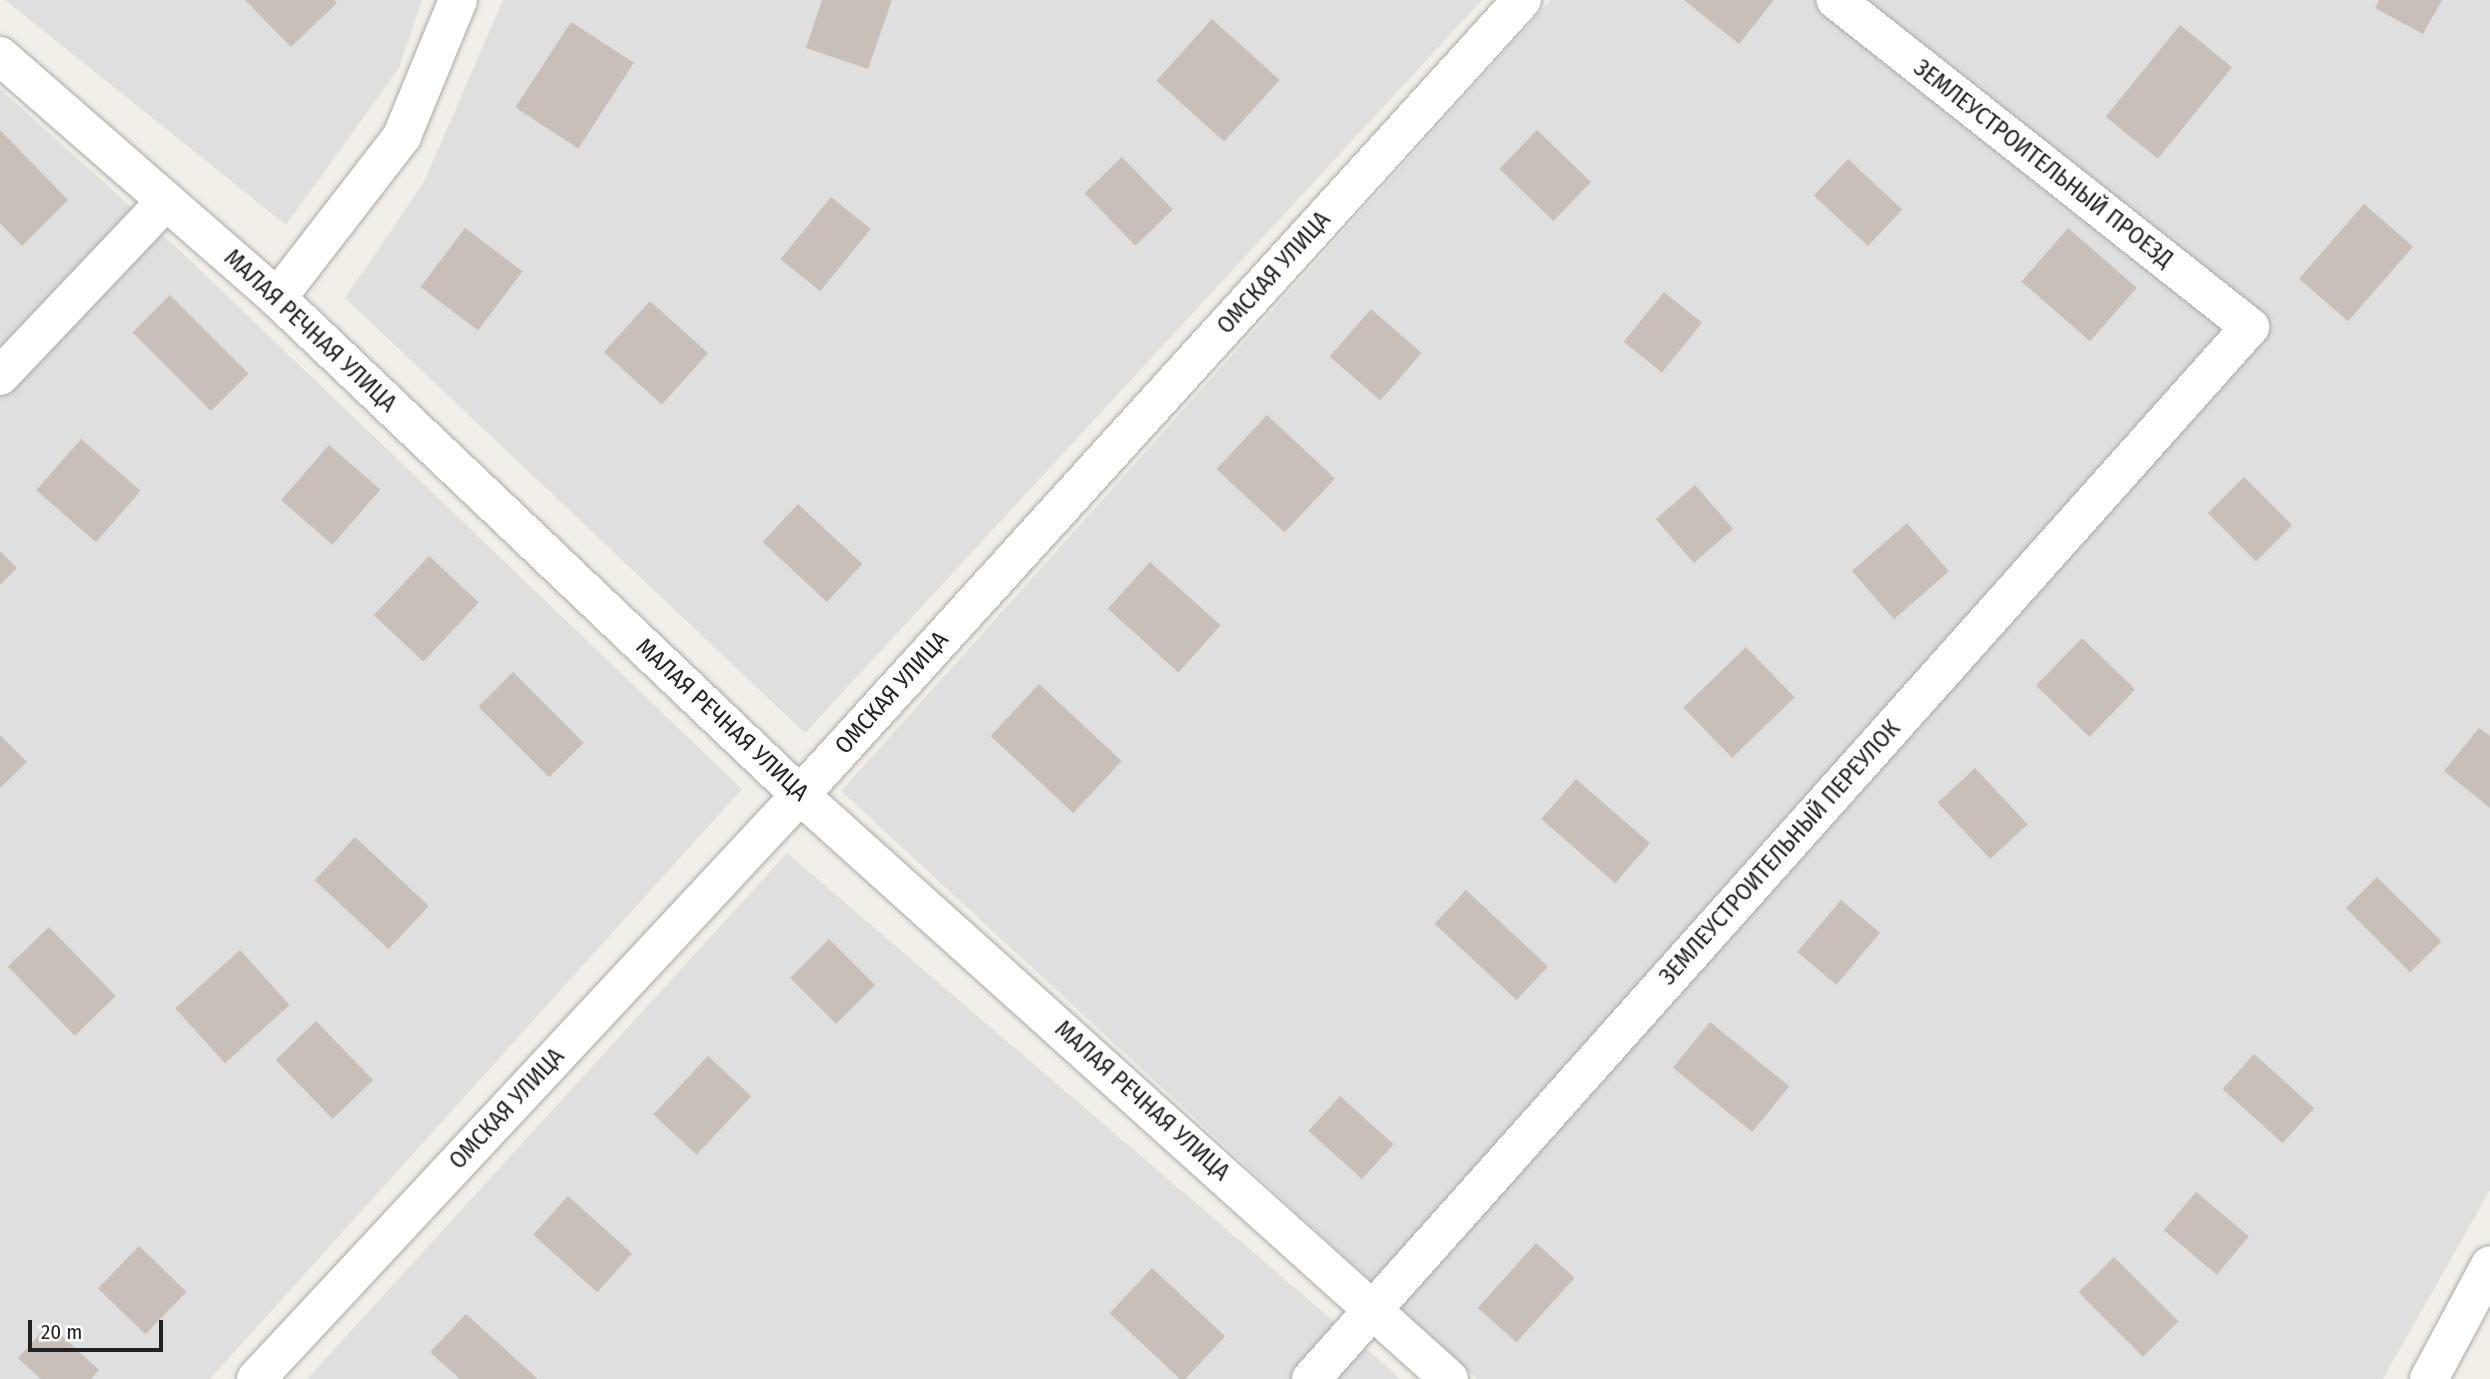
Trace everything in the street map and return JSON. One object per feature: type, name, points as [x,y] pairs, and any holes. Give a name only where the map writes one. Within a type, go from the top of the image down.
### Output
[{"type":"street","points":[[277,298],[402,135],[458,0]]},
{"type":"street","name":"ОМСКАЯ УЛИЦА","points":[[256,1379],[800,795],[1522,0]]},
{"type":"street","name":"ЗЕМЛЕУСТРОИТЕЛЬНЫЙ ПРОЕЗД","points":[[1836,0],[2250,327]]},
{"type":"street","name":"МАЛАЯ РЕЧНАЯ УЛИЦА","points":[[0,56],[277,298],[800,795],[1373,1307],[1449,1379]]},
{"type":"street","points":[[0,376],[166,201]]},
{"type":"street","name":"ЗЕМЛЕУСТРОИТЕЛЬНЫЙ ПЕРЕУЛОК","points":[[1311,1379],[2250,327]]},
{"type":"street","points":[[2429,1379],[2490,1265]]},
{"type":"shaded area","points":[[5,0],[422,0],[399,68],[286,225]]},
{"type":"shaded area","points":[[503,0],[1482,0],[805,733],[345,298],[424,182]]},
{"type":"shaded area","points":[[1551,0],[2490,0],[2490,1190],[2383,1379],[1477,1379],[841,791]]},
{"type":"shaded area","points":[[0,89],[175,246],[742,789],[210,1379],[0,1379]]},
{"type":"shaded area","points":[[787,853],[1393,1372],[1400,1379],[307,1379]]},
{"type":"building","points":[[245,0],[334,0],[337,3],[291,47]]},
{"type":"building","points":[[822,0],[892,0],[868,69],[806,48]]},
{"type":"building","points":[[1684,0],[1774,0],[1739,44]]},
{"type":"building","points":[[2379,0],[2442,0],[2423,34],[2375,8]]},
{"type":"building","points":[[1212,19],[1280,80],[1224,142],[1156,81]]},
{"type":"building","points":[[571,22],[634,63],[578,148],[515,108]]},
{"type":"building","points":[[2180,25],[2232,67],[2158,159],[2106,117]]},
{"type":"building","points":[[0,130],[68,200],[22,246],[0,223]]},
{"type":"building","points":[[1537,130],[1591,182],[1553,221],[1499,169]]},
{"type":"building","points":[[1122,157],[1173,210],[1135,246],[1085,193]]},
{"type":"building","points":[[1848,159],[1902,209],[1868,246],[1814,196]]},
{"type":"building","points":[[831,197],[871,229],[820,291],[781,259]]},
{"type":"building","points":[[2364,204],[2413,247],[2348,321],[2299,279]]},
{"type":"building","points":[[465,228],[523,271],[478,330],[420,287]]},
{"type":"building","points":[[2068,228],[2137,288],[2090,341],[2021,282]]},
{"type":"building","points":[[1664,292],[1702,323],[1662,373],[1624,342]]},
{"type":"building","points":[[170,295],[248,373],[211,411],[133,332]]},
{"type":"building","points":[[650,301],[708,353],[662,404],[604,352]]},
{"type":"building","points":[[1371,309],[1422,353],[1380,401],[1330,357]]},
{"type":"building","points":[[1267,415],[1335,478],[1285,533],[1217,469]]},
{"type":"building","points":[[81,439],[141,491],[96,542],[36,490]]},
{"type":"building","points":[[329,445],[380,490],[332,545],[281,500]]},
{"type":"building","points":[[2244,477],[2292,525],[2256,561],[2208,513]]},
{"type":"building","points":[[1695,485],[1733,529],[1694,563],[1656,519]]},
{"type":"building","points":[[798,504],[862,564],[827,602],[763,542]]},
{"type":"building","points":[[1907,523],[1949,571],[1894,619],[1852,571]]},
{"type":"building","points":[[0,551],[17,568],[0,585]]},
{"type":"building","points":[[429,556],[479,602],[423,662],[374,615]]},
{"type":"building","points":[[1150,562],[1221,626],[1178,672],[1108,609]]},
{"type":"building","points":[[2082,638],[2135,689],[2089,737],[2036,685]]},
{"type":"building","points":[[1746,647],[1795,697],[1732,758],[1683,707]]},
{"type":"building","points":[[513,672],[584,743],[549,777],[478,707]]},
{"type":"building","points":[[1039,684],[1122,761],[1073,813],[991,736]]},
{"type":"building","points":[[2479,728],[2490,736],[2490,808],[2444,771]]},
{"type":"building","points":[[0,735],[27,762],[0,788]]},
{"type":"building","points":[[1975,768],[2028,824],[1990,859],[1938,803]]},
{"type":"building","points":[[1576,779],[1650,843],[1615,883],[1541,819]]},
{"type":"building","points":[[355,837],[429,906],[389,949],[315,880]]},
{"type":"building","points":[[2377,877],[2441,941],[2410,972],[2346,908]]},
{"type":"building","points":[[1466,890],[1548,966],[1517,1000],[1435,924]]},
{"type":"building","points":[[1841,900],[1880,933],[1836,985],[1797,952]]},
{"type":"building","points":[[49,927],[116,996],[75,1036],[8,967]]},
{"type":"building","points":[[829,939],[875,985],[836,1024],[790,978]]},
{"type":"building","points":[[240,950],[290,1005],[225,1063],[175,1008]]},
{"type":"building","points":[[316,1021],[373,1080],[333,1119],[276,1060]]},
{"type":"building","points":[[1710,1022],[1789,1086],[1752,1132],[1673,1068]]},
{"type":"building","points":[[2254,1054],[2314,1108],[2283,1143],[2223,1089]]},
{"type":"building","points":[[708,1056],[751,1096],[697,1155],[653,1115]]},
{"type":"building","points":[[1340,1096],[1394,1144],[1362,1179],[1309,1131]]},
{"type":"building","points":[[2196,1192],[2249,1236],[2217,1275],[2164,1230]]},
{"type":"building","points":[[568,1196],[632,1254],[597,1292],[533,1235]]},
{"type":"building","points":[[1536,1243],[1575,1278],[1516,1342],[1478,1308]]},
{"type":"building","points":[[139,1246],[186,1292],[145,1334],[98,1288]]},
{"type":"building","points":[[2114,1257],[2178,1321],[2143,1357],[2079,1292]]},
{"type":"building","points":[[1152,1268],[1225,1336],[1185,1379],[1180,1379],[1110,1313]]},
{"type":"building","points":[[466,1314],[538,1379],[460,1379],[430,1352]]},
{"type":"building","points":[[49,1324],[99,1370],[91,1379],[41,1379],[18,1358]]}]
